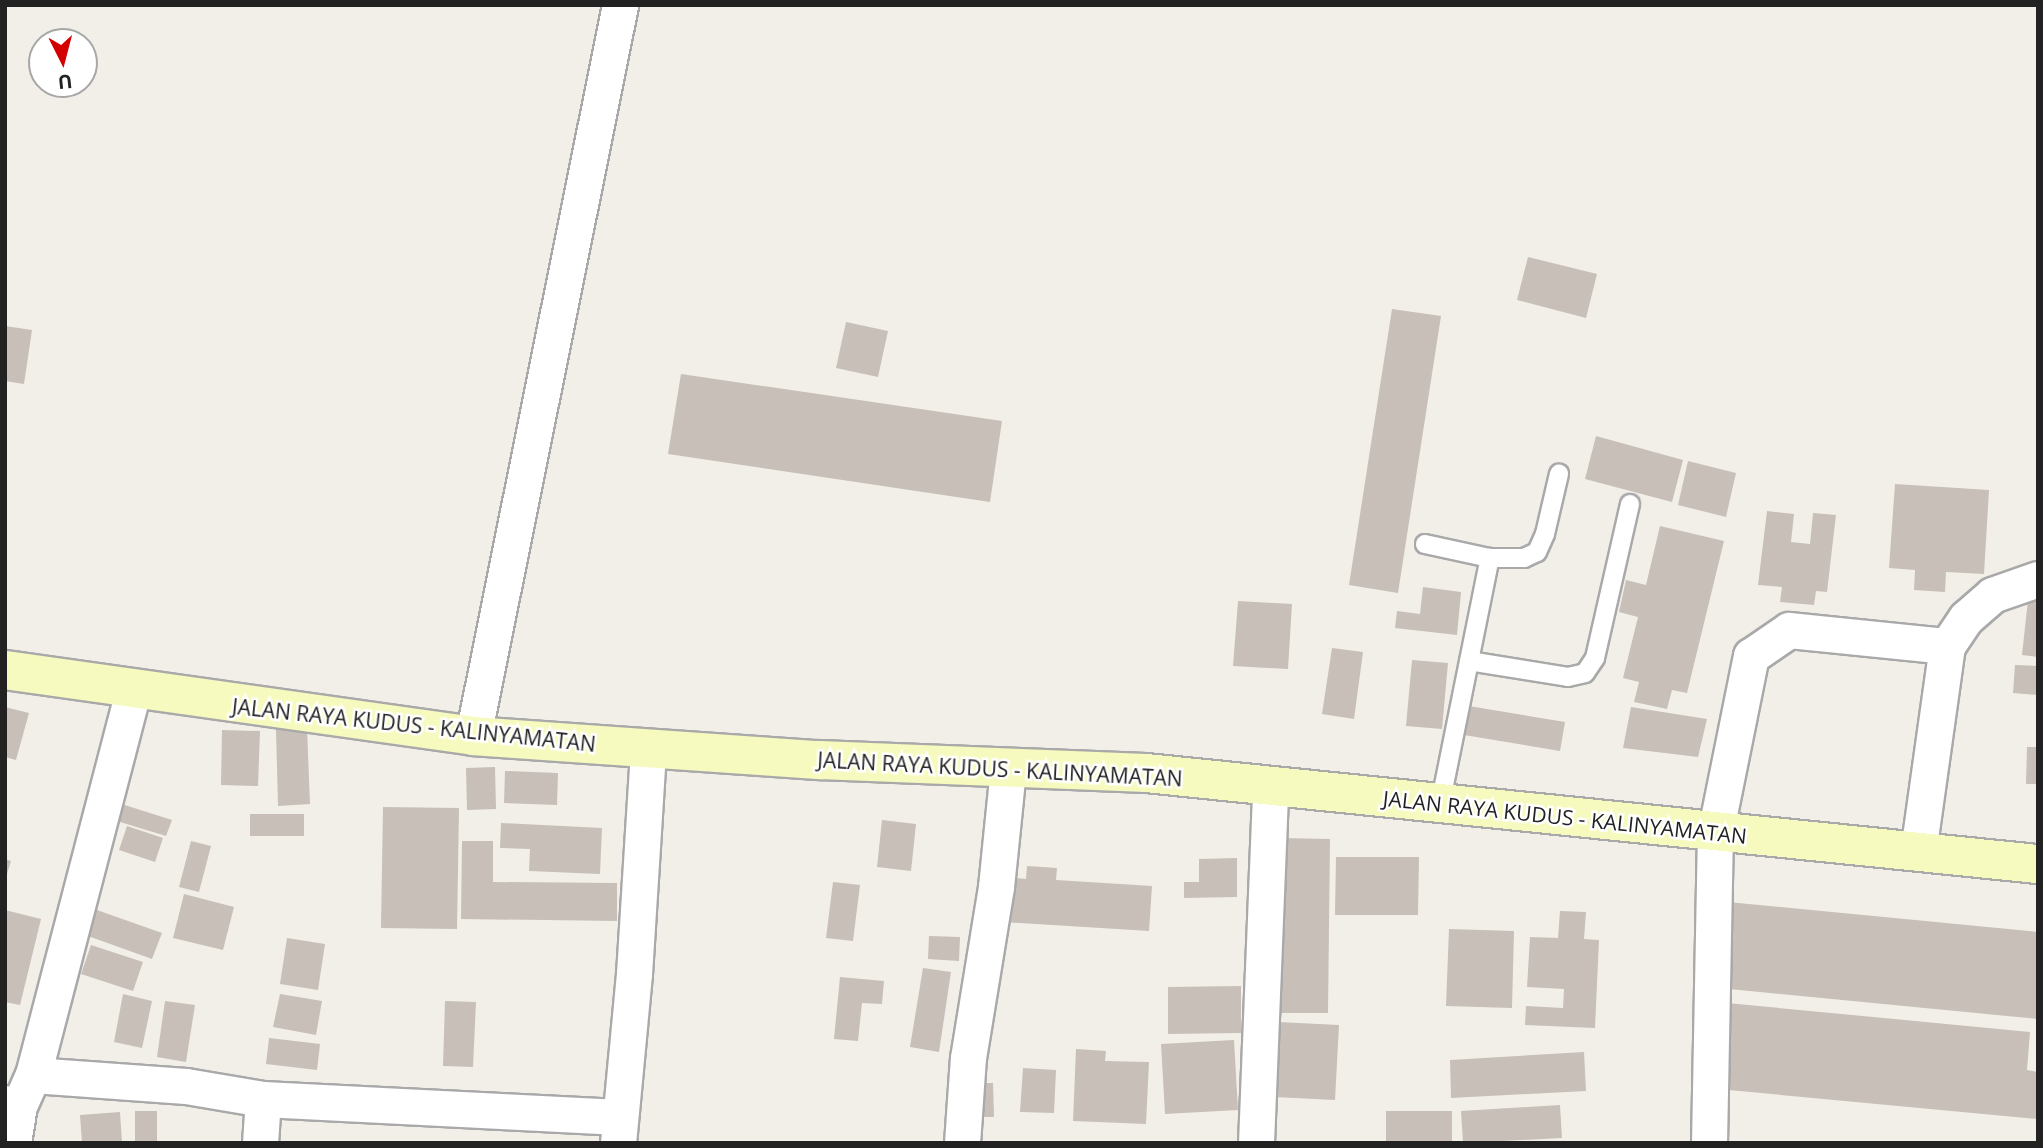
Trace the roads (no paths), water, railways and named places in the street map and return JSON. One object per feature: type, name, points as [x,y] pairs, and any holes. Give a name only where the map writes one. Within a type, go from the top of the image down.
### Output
[{"type":"main road","name":"JALAN RAYA KUDUS - KALINYAMATAN","points":[[5,670],[133,692],[473,736],[648,750],[1146,773],[1270,789],[1441,800],[1715,834],[2038,864]]},
{"type":"street","points":[[473,736],[620,5]]},
{"type":"street","points":[[1918,852],[1947,646],[1966,618],[1992,595],[2038,579]]},
{"type":"street","points":[[1709,1143],[1715,834],[1751,656],[1764,643],[1789,631],[1947,646]]},
{"type":"street","points":[[13,1143],[12,1105],[33,1075],[133,692]]},
{"type":"street","points":[[33,1075],[186,1086],[263,1099],[619,1130],[635,974],[648,750]]},
{"type":"street","points":[[962,1143],[968,1058],[996,887],[1008,768]]},
{"type":"street","points":[[1256,1143],[1270,789]]},
{"type":"street","points":[[260,1143],[263,1099]]},
{"type":"street","points":[[1702,1143],[1731,1143]]},
{"type":"lane","points":[[1424,544],[1490,558],[1524,558],[1536,552],[1545,534],[1559,474]]},
{"type":"lane","points":[[1469,661],[1568,677],[1585,673],[1595,659],[1630,504]]},
{"type":"lane","points":[[1441,800],[1490,558]]}]
